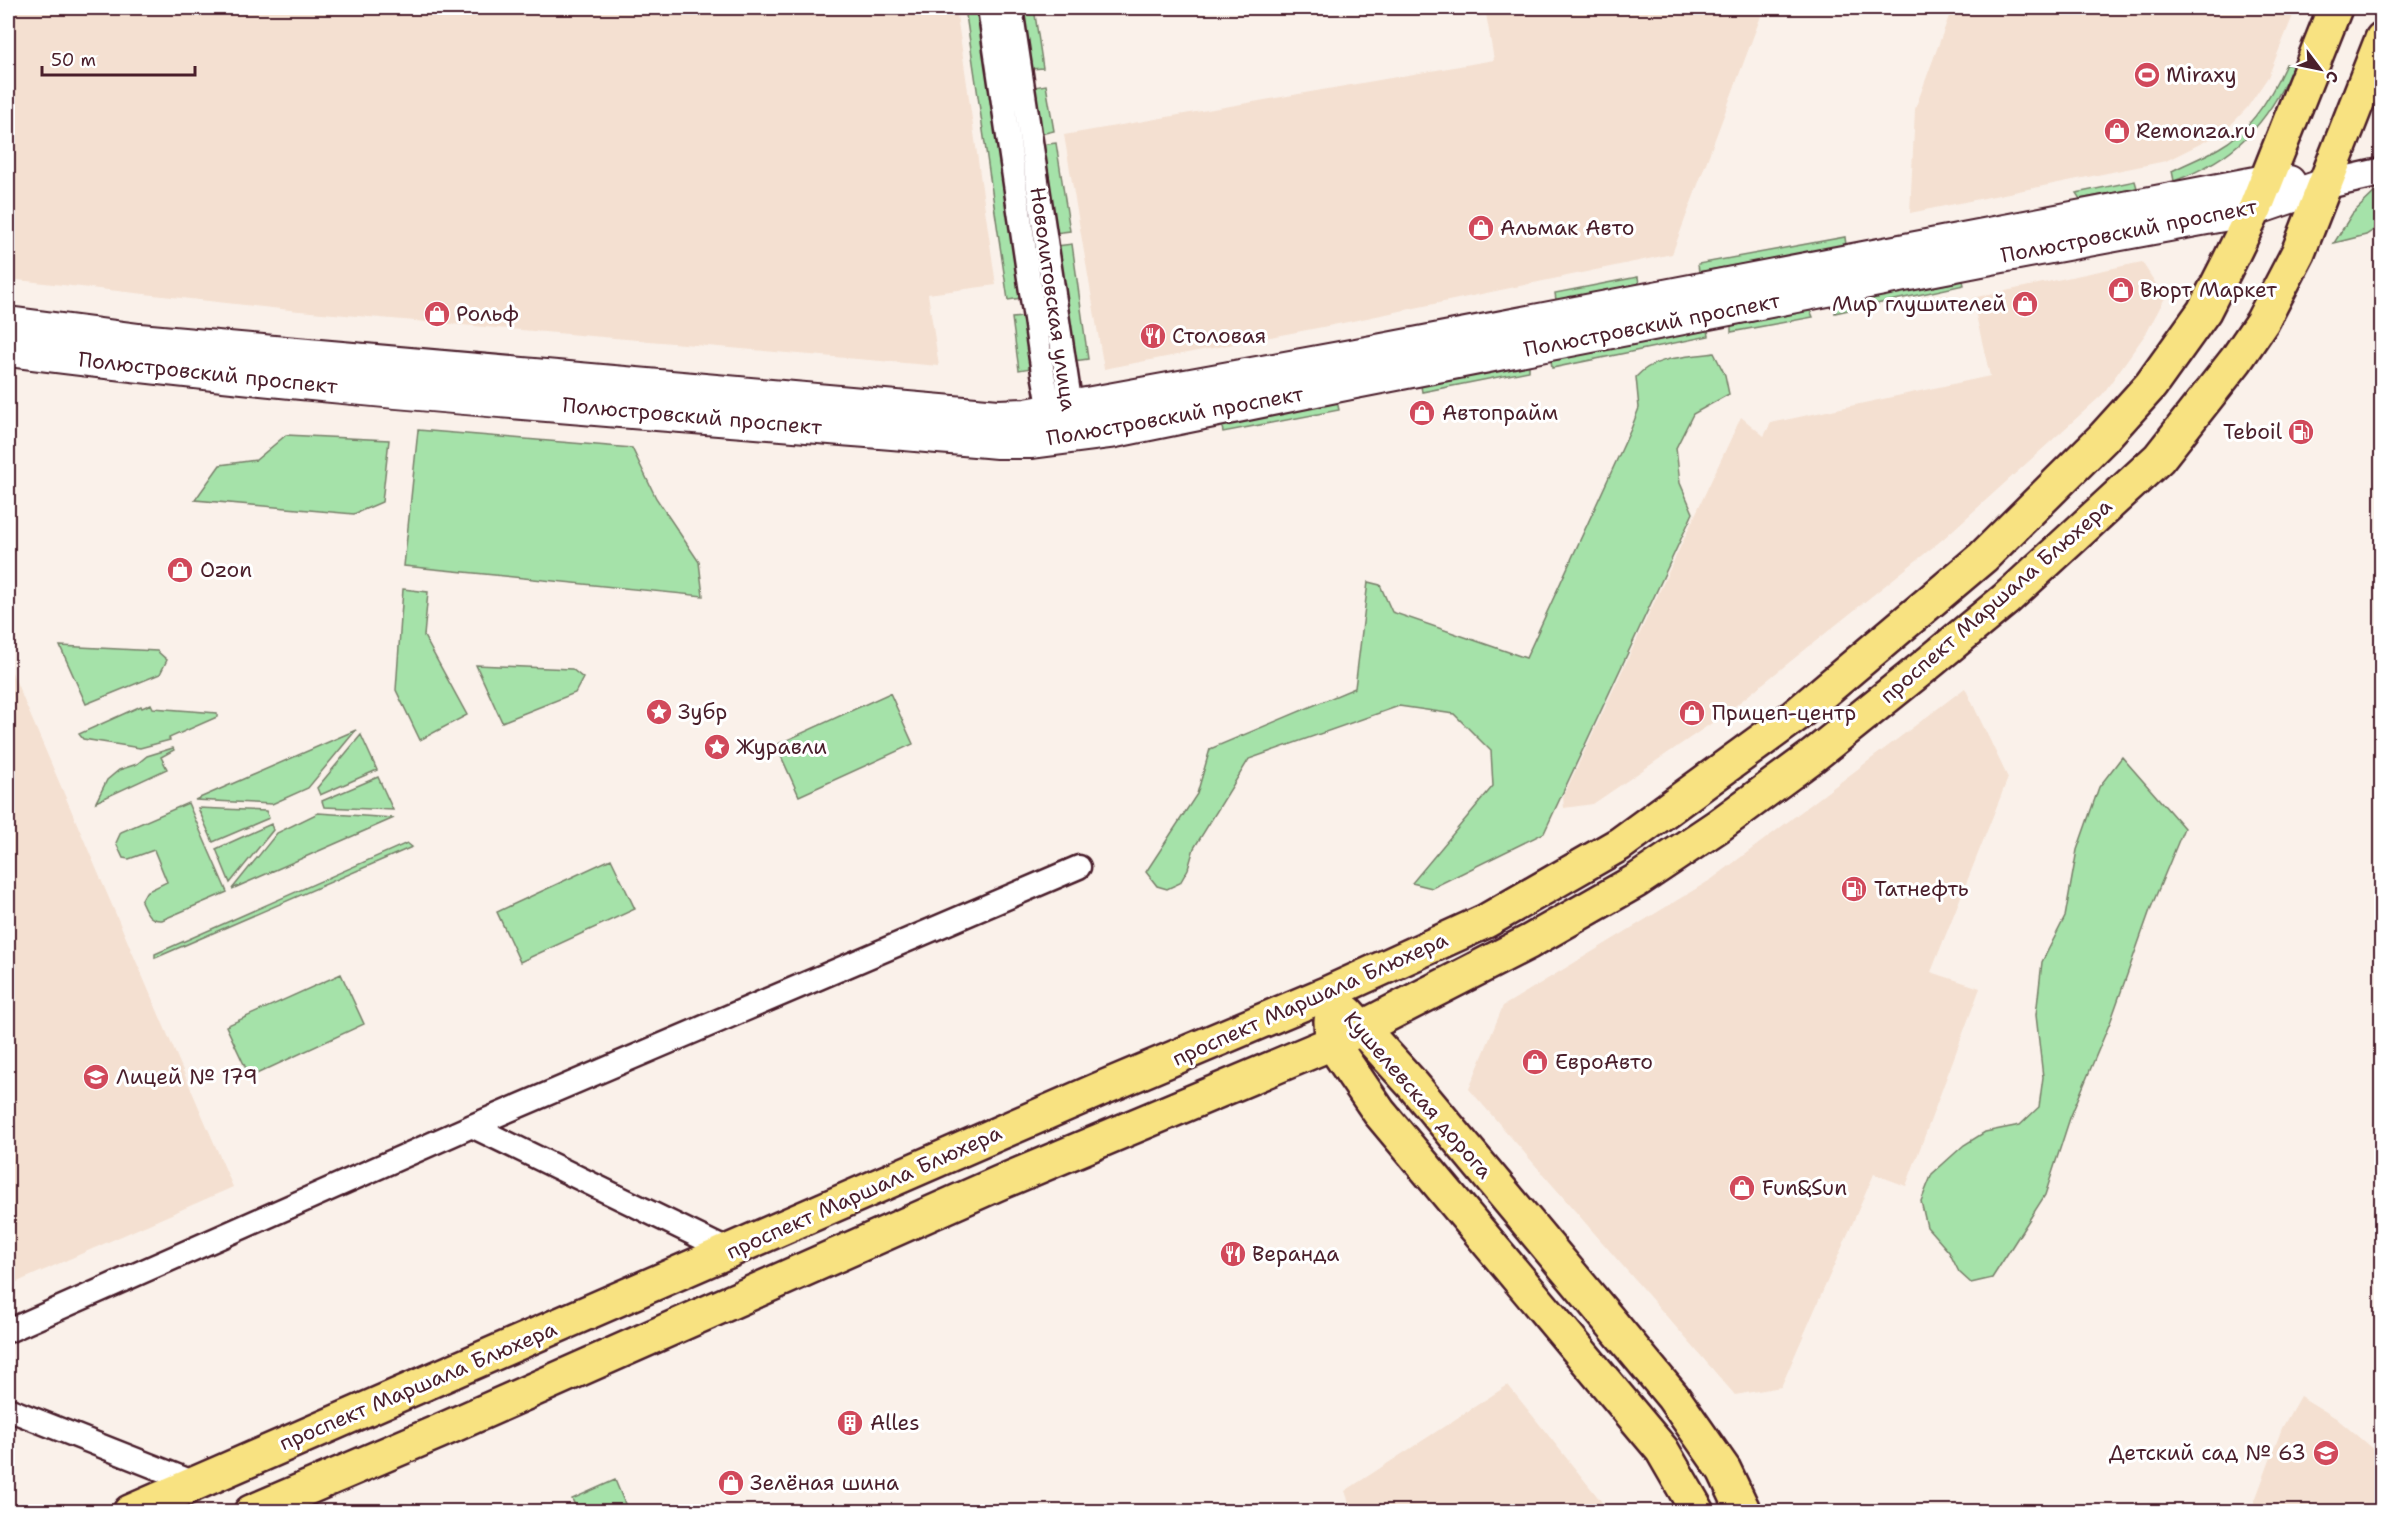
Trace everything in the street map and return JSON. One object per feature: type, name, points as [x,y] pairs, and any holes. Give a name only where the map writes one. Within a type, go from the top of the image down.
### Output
[{"type":"main road","name":"проспект Маршала Блюхера","points":[[130,1512],[1328,993],[1486,921],[1620,844],[1811,703],[1983,557],[2103,438],[2151,385],[2204,311],[2260,195],[2335,8]]},
{"type":"main road","name":"проспект Маршала Блюхера","points":[[251,1512],[438,1432],[999,1183],[1364,1029],[1529,942],[1636,881],[1673,856],[1813,756],[2005,600],[2159,458],[2236,360],[2262,322],[2293,263],[2382,39]]},
{"type":"main road","name":"Полюстровский проспект","points":[[8,322],[138,340],[987,415],[1026,415],[1516,325],[2325,185]]},
{"type":"main road","name":"Полюстровский проспект","points":[[8,350],[136,367],[487,400],[997,442],[1068,438],[1110,432],[1991,258],[2260,195]]},
{"type":"main road","name":"Кушелевская дорога","points":[[1328,993],[1364,1029],[1673,1397],[1724,1470],[1744,1512]]},
{"type":"main road","name":"Кушелевская дорога","points":[[1328,993],[1332,1043],[1379,1112],[1662,1450],[1698,1512]]},
{"type":"street","name":"Новолитовская улица","points":[[989,8],[1060,409],[1068,438]]},
{"type":"street","name":"Новолитовская улица","points":[[1011,8],[1060,409]]},
{"type":"street","name":"Полюстровский проспект","points":[[2325,185],[2382,172]]},
{"type":"street","points":[[8,1331],[472,1126],[1079,867]]},
{"type":"street","points":[[472,1126],[729,1251]]},
{"type":"street","points":[[8,1409],[195,1483]]},
{"type":"shaded area","points":[[8,8],[956,8],[996,285],[928,294],[939,366],[299,311],[8,279]]},
{"type":"shaded area","points":[[1485,8],[1764,8],[1672,254],[1343,323],[1104,369],[1064,135],[1494,60]]},
{"type":"shaded area","points":[[1952,8],[2296,8],[2268,77],[2247,108],[2224,132],[2166,161],[1910,213],[1915,109]]},
{"type":"shaded area","points":[[2142,262],[2165,298],[2147,332],[2102,395],[1943,539],[1725,714],[1593,804],[1564,808],[1563,797],[1741,417],[1764,436],[1771,423],[1990,376],[1972,298]]},
{"type":"shaded area","name":"Лицей № 179","points":[[8,663],[233,1187],[8,1286]]},
{"type":"shaded area","points":[[1965,688],[2008,778],[1931,972],[1980,988],[1906,1186],[1874,1174],[1781,1387],[1735,1395],[1469,1089],[1503,1006],[1712,879]]},
{"type":"shaded area","points":[[1508,1385],[1609,1511],[1352,1511],[1345,1491]]},
{"type":"shaded area","name":"Детский сад № 63","points":[[2300,1396],[2336,1418],[2381,1456],[2381,1511],[2251,1511],[2282,1428]]},
{"type":"green space","points":[[965,8],[978,8],[1021,298],[1008,300]]},
{"type":"green space","points":[[1022,8],[1034,8],[1043,68],[1031,69]]},
{"type":"green space","points":[[2286,64],[2293,66],[2283,87],[2247,137],[2214,162],[2174,181],[2172,171],[2219,148],[2241,132],[2267,100]]},
{"type":"green space","points":[[1046,85],[1054,131],[1040,134],[1034,87]]},
{"type":"green space","points":[[1056,143],[1070,231],[1055,233],[1040,145]]},
{"type":"green space","points":[[2135,181],[2137,188],[2080,199],[2076,193]]},
{"type":"green space","points":[[2381,189],[2381,225],[2366,235],[2334,243],[2352,214],[2377,190]]},
{"type":"green space","points":[[1845,237],[1846,245],[1699,272],[1698,264]]},
{"type":"green space","points":[[1072,244],[1088,359],[1074,361],[1057,246]]},
{"type":"green space","points":[[1638,277],[1639,284],[1556,300],[1555,293]]},
{"type":"green space","points":[[1963,281],[1964,285],[1835,313],[1837,304]]},
{"type":"green space","points":[[1810,310],[1813,317],[1731,332],[1731,326]]},
{"type":"green space","points":[[1023,317],[1031,368],[1019,370],[1012,318]]},
{"type":"green space","points":[[1708,330],[1709,336],[1552,368],[1551,360]]},
{"type":"green space","points":[[1714,353],[1725,375],[1729,394],[1693,414],[1676,448],[1680,483],[1693,513],[1544,833],[1432,888],[1412,883],[1493,786],[1491,751],[1454,714],[1399,706],[1249,759],[1194,848],[1188,869],[1180,883],[1167,889],[1157,886],[1146,872],[1197,794],[1210,749],[1355,688],[1368,582],[1380,585],[1392,612],[1526,658],[1631,429],[1639,408],[1636,377],[1643,370],[1662,361]]},
{"type":"green space","points":[[1529,365],[1529,371],[1422,392],[1421,386]]},
{"type":"green space","points":[[1337,401],[1339,410],[1223,432],[1221,423]]},
{"type":"green space","points":[[418,430],[632,448],[656,498],[699,562],[703,596],[404,566]]},
{"type":"green space","points":[[286,435],[389,440],[382,502],[354,514],[195,500],[220,465],[256,460]]},
{"type":"green space","points":[[403,589],[428,592],[424,636],[467,715],[420,740],[396,690]]},
{"type":"green space","points":[[60,646],[157,651],[167,660],[160,674],[86,704]]},
{"type":"green space","points":[[476,665],[572,669],[583,678],[575,693],[502,722]]},
{"type":"green space","points":[[890,693],[913,744],[799,796],[776,745]]},
{"type":"green space","points":[[151,704],[153,708],[217,713],[217,717],[169,738],[170,740],[140,748],[83,739],[79,734],[141,706],[142,708]]},
{"type":"green space","points":[[356,730],[308,788],[272,804],[195,800]]},
{"type":"green space","points":[[361,735],[377,770],[320,795],[317,788]]},
{"type":"green space","points":[[173,748],[174,750],[161,757],[167,769],[96,802],[107,780],[119,770],[137,764],[147,756]]},
{"type":"green space","points":[[2122,757],[2184,828],[2150,910],[2111,1020],[2070,1118],[2045,1195],[1992,1278],[1971,1283],[1959,1272],[1949,1252],[1927,1227],[1921,1201],[1932,1174],[1964,1145],[1985,1132],[2020,1125],[2039,1107],[2043,1077],[2036,1015],[2042,962],[2065,917],[2077,850],[2099,787]]},
{"type":"green space","points":[[378,777],[393,810],[324,807],[322,801]]},
{"type":"green space","points":[[188,803],[227,892],[162,920],[154,919],[146,912],[141,901],[146,892],[167,882],[154,850],[129,859],[123,858],[116,843],[121,832]]},
{"type":"green space","points":[[198,808],[266,811],[269,818],[213,842]]},
{"type":"green space","points":[[318,813],[394,818],[232,889],[277,833]]},
{"type":"green space","points":[[271,824],[273,830],[230,883],[216,849]]},
{"type":"green space","points":[[407,843],[412,847],[155,958],[155,954]]},
{"type":"green space","points":[[611,859],[635,909],[520,962],[497,912]]},
{"type":"green space","points":[[341,974],[364,1024],[250,1077],[226,1026]]},
{"type":"green space","points":[[615,1480],[628,1511],[578,1511],[572,1499]]},
{"type":"place","name":"Miraxy","points":[[2147,75]]},
{"type":"place","name":"Remonza.ru","points":[[2117,131]]},
{"type":"place","name":"Альмак Авто","points":[[1481,228]]},
{"type":"place","name":"Вюрт Маркет","points":[[2121,290]]},
{"type":"place","name":"Мир глушителей","points":[[2025,304]]},
{"type":"place","name":"Рольф","points":[[437,314]]},
{"type":"place","name":"Столовая","points":[[1153,336]]},
{"type":"place","name":"Автопрайм","points":[[1422,413]]},
{"type":"place","name":"Teboil","points":[[2301,432]]},
{"type":"place","name":"Ozon","points":[[180,570]]},
{"type":"place","name":"Зубр","points":[[659,712]]},
{"type":"place","name":"Прицеп-центр","points":[[1692,713]]},
{"type":"place","name":"Журавли","points":[[717,747]]},
{"type":"place","name":"Татнефть","points":[[1854,889]]},
{"type":"place","name":"ЕвроАвто","points":[[1535,1062]]},
{"type":"place","name":"Лицей № 179","points":[[96,1077]]},
{"type":"place","name":"Fun&Sun","points":[[1742,1188]]},
{"type":"place","name":"Веранда","points":[[1233,1254]]},
{"type":"place","name":"Alles","points":[[850,1423]]},
{"type":"place","name":"Детский сад № 63","points":[[2326,1453]]},
{"type":"place","name":"Зелёная шина","points":[[731,1483]]}]
